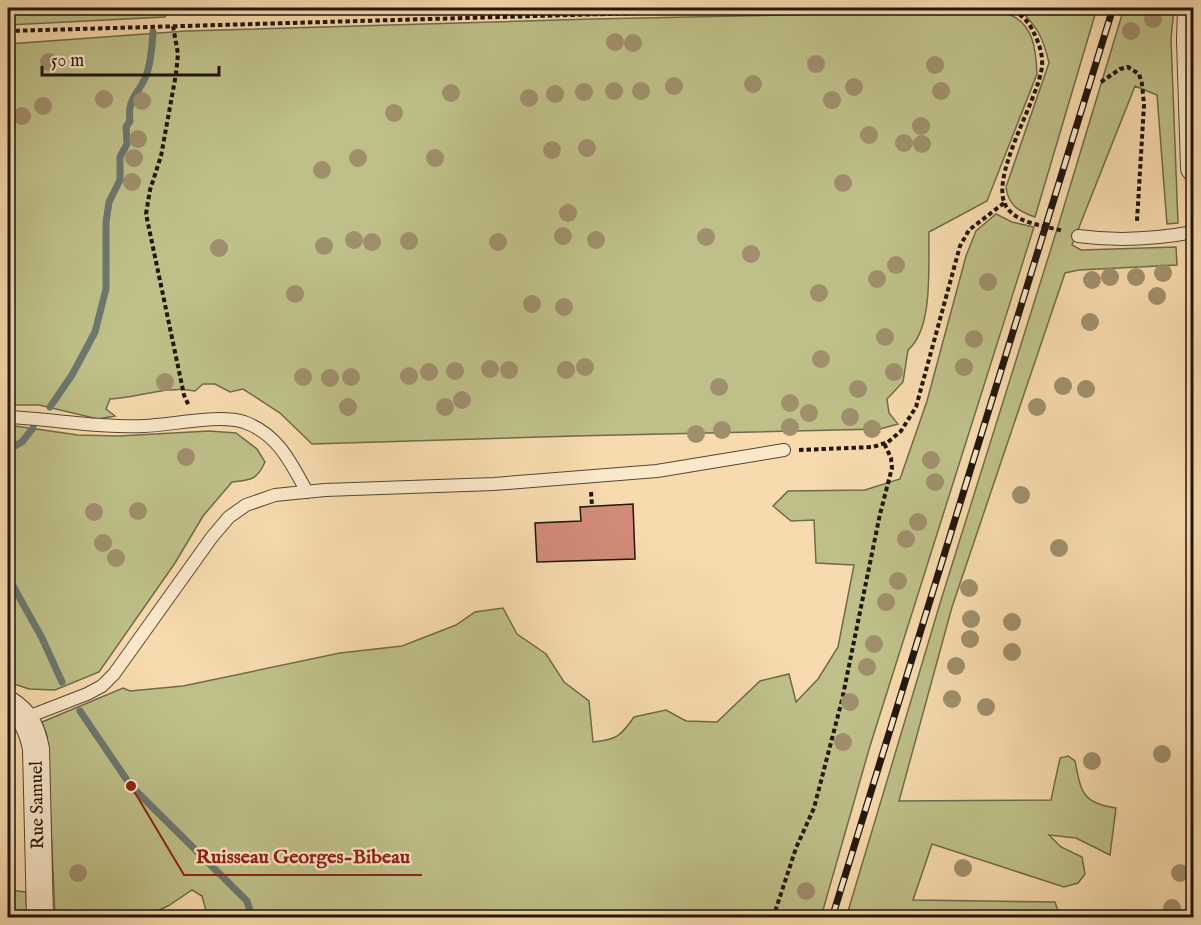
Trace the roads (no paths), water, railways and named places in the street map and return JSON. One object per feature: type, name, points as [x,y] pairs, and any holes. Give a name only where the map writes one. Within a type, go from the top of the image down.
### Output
[{"type":"street","points":[[1191,8],[1194,168]]},
{"type":"street","name":"Rue Samuel","points":[[16,711],[32,730],[36,749],[40,918]]},
{"type":"lane","points":[[1078,236],[1099,239],[1174,236],[1194,232]]},
{"type":"lane","points":[[8,417],[40,418],[90,426],[144,426],[225,419],[244,422],[265,434],[285,452],[307,492]]},
{"type":"lane","points":[[16,711],[102,686],[114,674],[212,537],[229,517],[246,505],[275,495],[494,484],[657,471],[784,450]]},
{"type":"waterway","points":[[50,407],[72,375],[95,332],[106,289],[106,222],[109,202],[120,180],[120,157],[127,144],[126,127],[130,121],[130,107],[148,71],[153,32]]},
{"type":"waterway","points":[[8,450],[22,442],[33,428]]},
{"type":"waterway","points":[[8,577],[42,638],[62,682]]},
{"type":"waterway","points":[[80,711],[131,786],[247,901],[252,918]]},
{"type":"railway","points":[[832,918],[1113,8]]},
{"type":"place","name":"Ruisseau Georges-Bibeau","points":[[131,786]]}]
